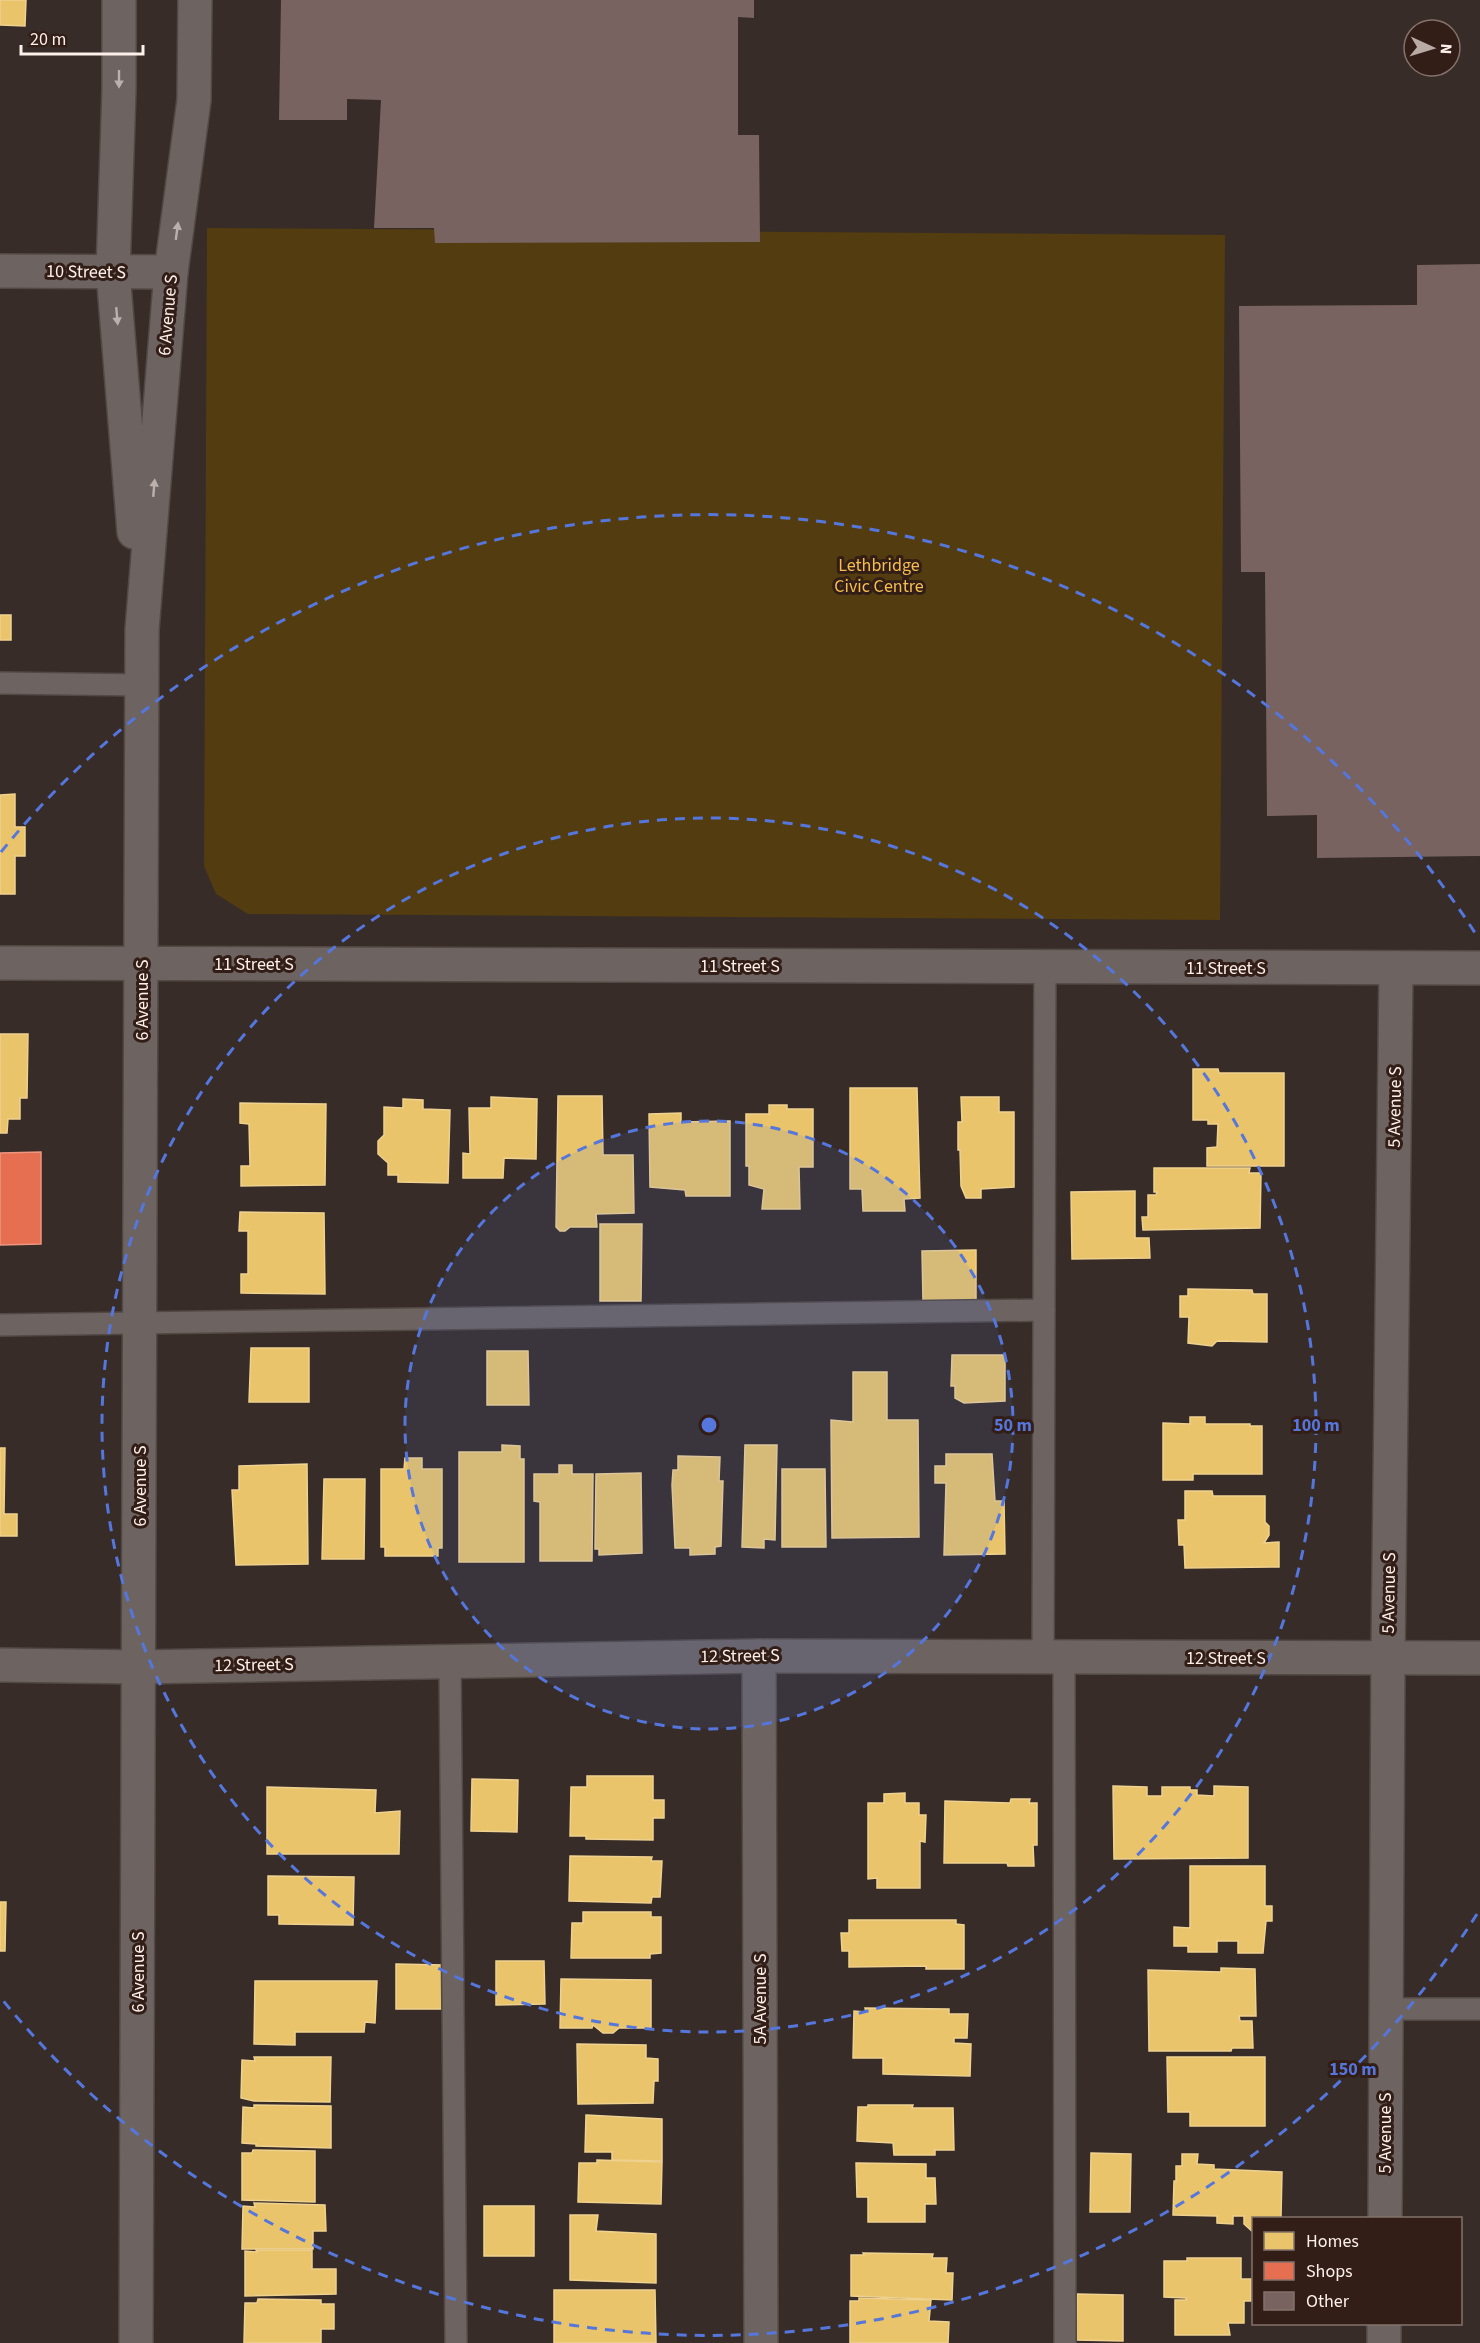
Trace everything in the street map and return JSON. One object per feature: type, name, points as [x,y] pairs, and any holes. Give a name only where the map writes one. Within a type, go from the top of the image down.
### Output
[{"type":"street","name":"6 Avenue S","points":[[119,0],[119,90],[113,272],[142,630]]},
{"type":"street","name":"6 Avenue S","points":[[136,2343],[142,630],[171,272],[194,100],[195,0]]},
{"type":"street","name":"10 Street S","points":[[0,271],[171,272]]},
{"type":"street","name":"11 Street S","points":[[0,963],[1480,968]]},
{"type":"street","name":"5 Avenue S","points":[[1385,2217],[1388,1659],[1396,968]]},
{"type":"street","name":"12 Street S","points":[[0,1665],[139,1667],[759,1656],[1480,1658]]},
{"type":"street","name":"5A Avenue S","points":[[759,1656],[761,2343]]},
{"type":"street","points":[[1384,2325],[1384,2343]]},
{"type":"lane","points":[[0,683],[142,685]]},
{"type":"lane","points":[[1045,967],[1044,1310],[1053,1657],[1065,2343]]},
{"type":"lane","points":[[0,1325],[1044,1310]]},
{"type":"lane","points":[[450,1661],[456,2343]]},
{"type":"lane","points":[[1386,2009],[1480,2009]]},
{"type":"green space","name":"Lethbridge Civic Centre","points":[[207,228],[1225,235],[1220,920],[248,914],[216,894],[204,866]]},
{"type":"building: Homes","points":[[0,0],[26,0],[25,26],[0,25]]},
{"type":"building: Homes","points":[[0,615],[11,615],[11,640],[0,640]]},
{"type":"building: Homes","points":[[15,794],[15,827],[25,827],[25,856],[15,856],[15,894],[0,894],[0,795]]},
{"type":"building: Homes","points":[[0,1034],[28,1034],[27,1098],[20,1098],[20,1119],[8,1119],[7,1133],[0,1133]]},
{"type":"building: Homes","points":[[1193,1069],[1218,1069],[1219,1073],[1284,1073],[1284,1166],[1207,1166],[1207,1148],[1217,1147],[1218,1124],[1208,1124],[1208,1120],[1193,1120]]},
{"type":"building: Homes","points":[[850,1088],[917,1088],[920,1198],[904,1199],[905,1211],[863,1211],[862,1189],[850,1189]]},
{"type":"building: Homes","points":[[558,1096],[602,1096],[603,1155],[633,1155],[634,1213],[596,1214],[597,1227],[570,1227],[565,1231],[560,1231],[556,1227]]},
{"type":"building: Homes","points":[[491,1097],[537,1099],[536,1159],[504,1158],[503,1178],[463,1178],[463,1153],[470,1154],[469,1108],[491,1108]]},
{"type":"building: Homes","points":[[961,1097],[999,1097],[999,1112],[1014,1112],[1014,1187],[981,1189],[981,1198],[966,1198],[961,1186],[960,1150],[958,1150],[958,1122],[962,1122]]},
{"type":"building: Homes","points":[[403,1099],[423,1100],[423,1109],[450,1110],[448,1183],[398,1182],[398,1175],[388,1175],[388,1163],[378,1154],[378,1141],[384,1135],[384,1107],[403,1108]]},
{"type":"building: Homes","points":[[240,1103],[326,1104],[325,1185],[241,1186],[241,1166],[250,1166],[249,1124],[240,1123]]},
{"type":"building: Homes","points":[[769,1105],[787,1105],[787,1109],[813,1109],[813,1167],[799,1167],[800,1209],[762,1209],[764,1189],[749,1185],[749,1166],[746,1166],[746,1114],[769,1114]]},
{"type":"building: Homes","points":[[681,1113],[681,1122],[730,1121],[730,1196],[686,1196],[685,1190],[650,1187],[649,1114]]},
{"type":"building: Homes","points":[[1154,1168],[1250,1168],[1249,1173],[1261,1173],[1260,1228],[1143,1230],[1142,1217],[1148,1217],[1148,1195],[1156,1195],[1157,1192],[1154,1192]]},
{"type":"building: Homes","points":[[1135,1191],[1135,1238],[1149,1238],[1150,1258],[1072,1259],[1071,1192]]},
{"type":"building: Homes","points":[[240,1212],[324,1213],[325,1294],[241,1293],[241,1274],[248,1274],[248,1231],[239,1231]]},
{"type":"building: Homes","points":[[600,1224],[642,1224],[641,1301],[600,1301]]},
{"type":"building: Homes","points":[[976,1250],[976,1302],[923,1302],[922,1251]]},
{"type":"building: Homes","points":[[1188,1289],[1252,1290],[1253,1294],[1267,1294],[1267,1342],[1217,1341],[1212,1346],[1188,1343],[1189,1317],[1180,1317],[1180,1296],[1188,1296]]},
{"type":"building: Homes","points":[[251,1348],[309,1348],[309,1402],[249,1402]]},
{"type":"building: Homes","points":[[487,1351],[528,1351],[529,1405],[487,1405]]},
{"type":"building: Homes","points":[[952,1355],[1005,1355],[1005,1401],[964,1403],[955,1398],[955,1386],[951,1386]]},
{"type":"building: Homes","points":[[853,1372],[887,1372],[887,1420],[918,1420],[919,1537],[832,1538],[831,1420],[853,1422]]},
{"type":"building: Homes","points":[[1190,1417],[1205,1417],[1205,1424],[1262,1426],[1262,1474],[1193,1474],[1193,1480],[1163,1480],[1163,1423],[1190,1424]]},
{"type":"building: Homes","points":[[502,1445],[520,1446],[520,1459],[524,1459],[524,1562],[459,1562],[459,1452],[502,1452]]},
{"type":"building: Homes","points":[[745,1445],[777,1445],[775,1540],[764,1539],[764,1548],[742,1547]]},
{"type":"building: Homes","points":[[0,1448],[5,1448],[4,1514],[17,1514],[17,1536],[0,1536]]},
{"type":"building: Homes","points":[[946,1454],[992,1454],[995,1501],[1004,1501],[1005,1554],[944,1555],[946,1483],[935,1483],[935,1466],[946,1466]]},
{"type":"building: Homes","points":[[678,1456],[720,1457],[719,1481],[723,1481],[721,1546],[715,1547],[715,1554],[690,1555],[690,1548],[675,1548],[672,1485],[673,1470],[678,1470]]},
{"type":"building: Homes","points":[[405,1458],[422,1458],[422,1469],[442,1469],[442,1548],[438,1548],[438,1556],[385,1556],[385,1547],[381,1547],[381,1469],[404,1469]]},
{"type":"building: Homes","points":[[307,1464],[308,1564],[236,1565],[232,1490],[239,1490],[239,1466]]},
{"type":"building: Homes","points":[[559,1465],[572,1465],[572,1474],[593,1474],[592,1561],[540,1561],[540,1502],[534,1501],[534,1474],[559,1474]]},
{"type":"building: Homes","points":[[782,1469],[825,1469],[826,1547],[782,1547]]},
{"type":"building: Homes","points":[[641,1473],[642,1553],[599,1555],[599,1549],[595,1549],[596,1474]]},
{"type":"building: Homes","points":[[324,1479],[365,1479],[364,1559],[322,1559]]},
{"type":"building: Homes","points":[[1185,1491],[1212,1491],[1213,1496],[1265,1496],[1265,1522],[1269,1526],[1269,1535],[1264,1543],[1279,1542],[1279,1567],[1185,1568],[1184,1545],[1179,1545],[1178,1520],[1185,1520]]},
{"type":"building: Homes","points":[[587,1776],[653,1776],[653,1800],[664,1800],[664,1818],[653,1818],[653,1840],[586,1839],[586,1836],[570,1836],[571,1787],[587,1787]]},
{"type":"building: Homes","points":[[472,1779],[518,1780],[517,1832],[471,1831]]},
{"type":"building: Homes","points":[[1113,1786],[1147,1787],[1147,1796],[1162,1796],[1162,1787],[1190,1787],[1190,1790],[1197,1790],[1197,1795],[1214,1796],[1214,1786],[1248,1787],[1248,1858],[1114,1859]]},
{"type":"building: Homes","points":[[267,1787],[376,1790],[375,1813],[400,1811],[399,1854],[267,1854]]},
{"type":"building: Homes","points":[[905,1793],[905,1803],[919,1803],[919,1815],[926,1815],[925,1842],[920,1841],[920,1888],[877,1888],[877,1878],[868,1879],[868,1803],[884,1803],[884,1794]]},
{"type":"building: Homes","points":[[1011,1799],[1030,1799],[1029,1803],[1037,1803],[1037,1845],[1033,1845],[1034,1866],[1008,1866],[1007,1863],[944,1863],[945,1801],[1010,1803]]},
{"type":"building: Homes","points":[[570,1856],[652,1857],[651,1861],[662,1861],[660,1897],[652,1897],[651,1903],[569,1901]]},
{"type":"building: Homes","points":[[1190,1866],[1265,1866],[1265,1906],[1272,1906],[1272,1921],[1266,1921],[1263,1953],[1238,1953],[1238,1941],[1217,1941],[1217,1952],[1188,1952],[1188,1946],[1174,1946],[1174,1927],[1190,1928]]},
{"type":"building: Homes","points":[[268,1876],[354,1877],[353,1925],[279,1924],[279,1915],[268,1915]]},
{"type":"building: Homes","points":[[0,1902],[6,1902],[5,1951],[0,1951]]},
{"type":"building: Homes","points":[[583,1912],[651,1912],[651,1917],[661,1917],[661,1953],[650,1954],[650,1958],[571,1958],[572,1923],[583,1923]]},
{"type":"building: Homes","points":[[849,1920],[956,1920],[956,1924],[964,1925],[964,1969],[926,1969],[926,1966],[849,1967],[849,1951],[842,1951],[841,1933],[849,1933]]},
{"type":"building: Homes","points":[[496,1961],[544,1961],[545,2004],[496,2005]]},
{"type":"building: Homes","points":[[396,1964],[444,1965],[445,2009],[396,2009]]},
{"type":"building: Homes","points":[[1221,1968],[1255,1969],[1256,2016],[1239,2016],[1240,2021],[1252,2021],[1253,2048],[1232,2048],[1231,2051],[1149,2051],[1148,1970],[1221,1972]]},
{"type":"building: Homes","points":[[561,1979],[651,1980],[651,2028],[619,2028],[613,2033],[603,2033],[593,2025],[592,2028],[560,2028]]},
{"type":"building: Homes","points":[[255,1981],[377,1981],[375,2023],[365,2022],[364,2032],[295,2032],[295,2045],[254,2044]]},
{"type":"building: Homes","points":[[865,2008],[949,2009],[949,2014],[968,2014],[967,2038],[954,2038],[954,2043],[971,2044],[970,2076],[883,2074],[883,2058],[853,2058],[854,2011],[866,2012]]},
{"type":"building: Homes","points":[[577,2044],[646,2045],[646,2058],[658,2059],[658,2081],[654,2081],[653,2103],[578,2104]]},
{"type":"building: Homes","points":[[254,2057],[331,2057],[330,2102],[254,2101],[241,2098],[242,2060],[255,2061]]},
{"type":"building: Homes","points":[[1167,2057],[1265,2057],[1265,2126],[1190,2126],[1190,2112],[1168,2112]]},
{"type":"building: Homes","points":[[254,2105],[331,2106],[331,2148],[256,2146],[256,2144],[242,2143],[243,2107],[254,2108]]},
{"type":"building: Homes","points":[[868,2105],[953,2108],[954,2150],[935,2150],[935,2155],[894,2155],[893,2143],[857,2141],[858,2107],[868,2107]]},
{"type":"building: Homes","points":[[586,2115],[662,2119],[662,2161],[612,2160],[612,2152],[585,2152]]},
{"type":"building: Homes","points":[[253,2150],[315,2151],[315,2202],[242,2200],[242,2153],[252,2153]]},
{"type":"building: Homes","points":[[1091,2153],[1131,2154],[1130,2212],[1090,2212]]},
{"type":"building: Homes","points":[[1182,2154],[1198,2154],[1197,2164],[1214,2165],[1214,2169],[1282,2172],[1281,2217],[1252,2217],[1252,2231],[1244,2224],[1244,2216],[1233,2216],[1233,2224],[1217,2223],[1217,2216],[1173,2215],[1176,2166],[1182,2166]]},
{"type":"building: Homes","points":[[597,2160],[662,2162],[661,2204],[578,2202],[579,2163],[597,2163]]},
{"type":"building: Homes","points":[[856,2163],[926,2164],[926,2178],[935,2178],[936,2204],[925,2204],[925,2222],[868,2222],[868,2197],[857,2197]]},
{"type":"building: Homes","points":[[254,2203],[325,2205],[326,2231],[313,2231],[313,2249],[242,2249],[243,2206],[255,2207]]},
{"type":"building: Homes","points":[[484,2206],[534,2206],[534,2256],[484,2256]]},
{"type":"building: Homes","points":[[570,2215],[598,2215],[596,2231],[656,2234],[656,2283],[570,2280]]},
{"type":"building: Homes","points":[[256,2250],[312,2250],[312,2269],[336,2269],[336,2294],[245,2296],[245,2251],[257,2252]]},
{"type":"building: Homes","points":[[863,2253],[933,2254],[932,2258],[947,2258],[946,2273],[953,2273],[952,2300],[851,2296],[851,2255],[864,2255]]},
{"type":"building: Homes","points":[[1187,2258],[1241,2258],[1241,2279],[1251,2279],[1251,2301],[1244,2301],[1244,2323],[1228,2323],[1230,2335],[1175,2335],[1175,2300],[1186,2300],[1186,2298],[1164,2297],[1164,2261],[1187,2261]]},
{"type":"building: Homes","points":[[554,2290],[655,2290],[656,2343],[554,2343]]},
{"type":"building: Homes","points":[[1077,2294],[1123,2295],[1123,2341],[1076,2340]]},
{"type":"building: Homes","points":[[859,2298],[931,2300],[929,2321],[949,2322],[948,2343],[850,2343],[850,2301],[859,2301]]},
{"type":"building: Homes","points":[[258,2299],[321,2300],[321,2304],[334,2304],[334,2329],[321,2329],[321,2343],[244,2343],[245,2303],[257,2303]]},
{"type":"building: Shops","points":[[41,1152],[41,1244],[0,1245],[0,1153]]},
{"type":"building: Other","points":[[281,0],[754,0],[754,18],[738,17],[738,135],[759,135],[760,242],[435,243],[434,228],[374,228],[381,100],[347,99],[347,120],[279,120]]},
{"type":"building: Other","points":[[1480,264],[1480,856],[1317,858],[1317,815],[1267,816],[1265,572],[1241,572],[1239,306],[1417,305],[1417,265]]}]
